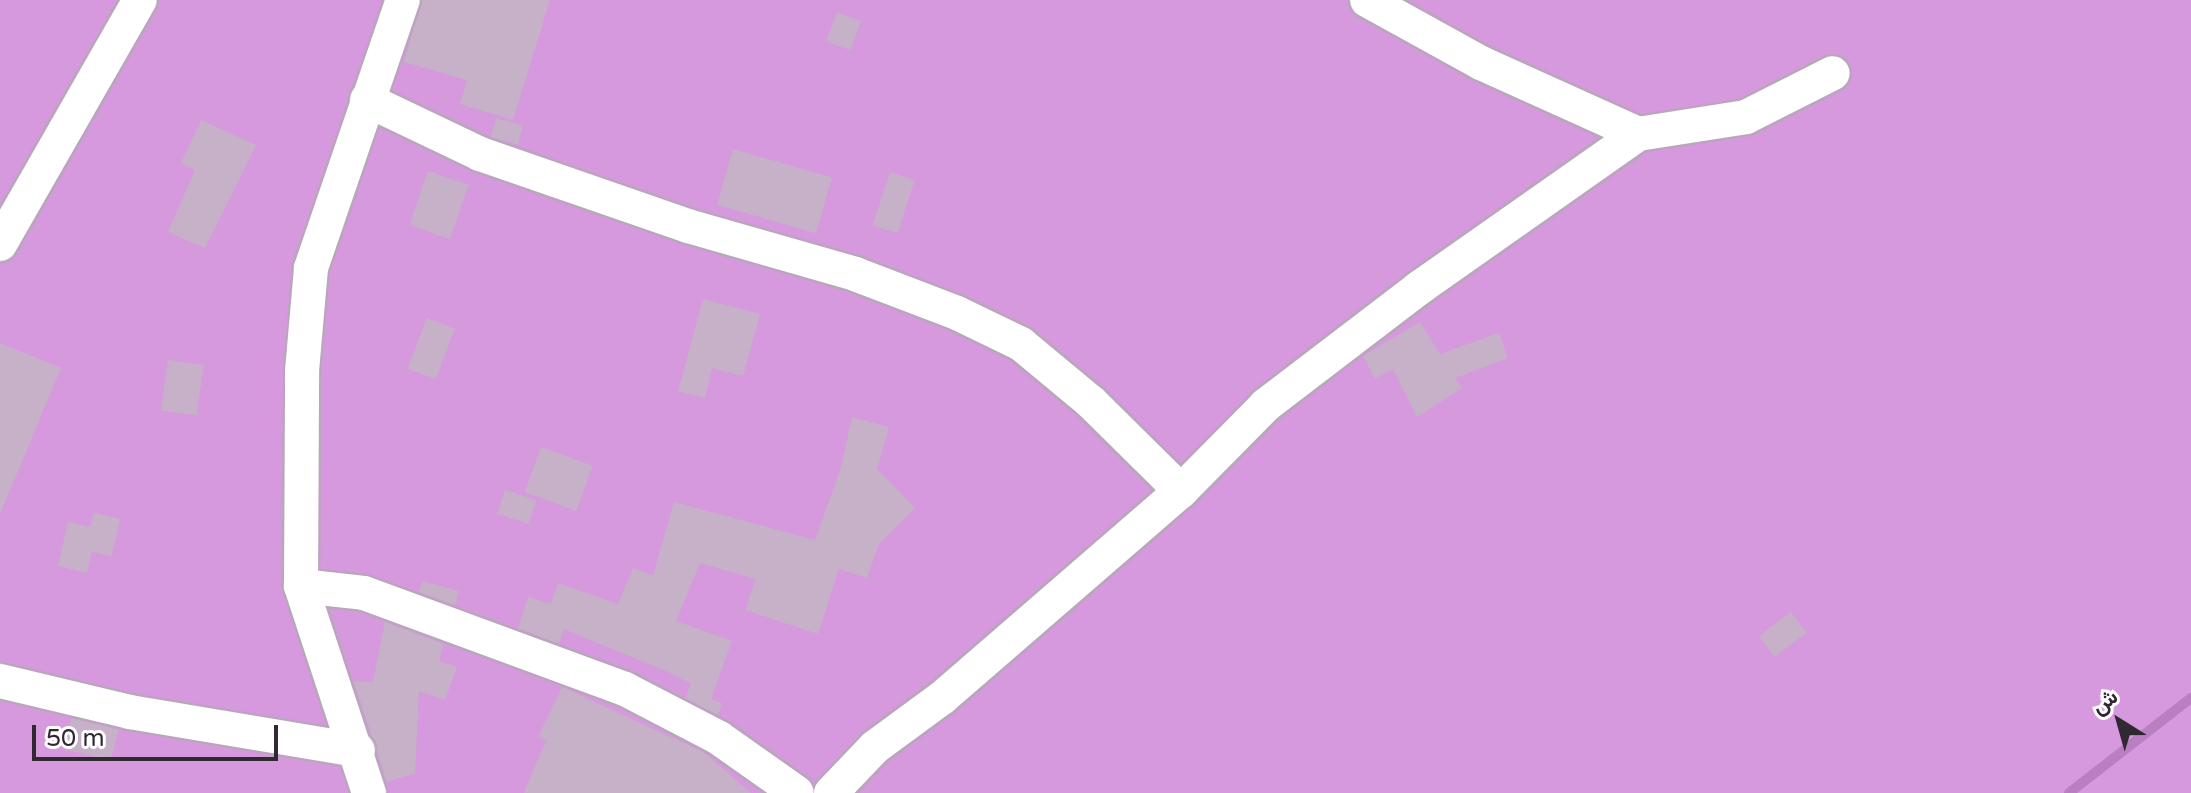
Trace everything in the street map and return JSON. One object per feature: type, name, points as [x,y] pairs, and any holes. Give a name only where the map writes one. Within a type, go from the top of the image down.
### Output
[{"type":"street","points":[[0,244],[140,0]]},
{"type":"street","points":[[369,793],[358,750],[301,586],[302,371],[311,268],[403,0]]},
{"type":"street","points":[[1367,0],[1481,63],[1638,134]]},
{"type":"street","points":[[831,793],[875,747],[943,697],[1181,491],[1266,405],[1419,288],[1638,134],[1746,117],[1833,73]]},
{"type":"street","points":[[367,100],[480,154],[688,226],[855,274],[957,313],[1021,344],[1092,403],[1181,491]]},
{"type":"street","points":[[301,586],[364,593],[625,689],[719,738],[797,793]]},
{"type":"street","points":[[0,681],[130,712],[358,750]]},
{"type":"shaded area","points":[[0,0],[2191,0],[2191,793],[0,793]]},
{"type":"building","points":[[422,0],[550,0],[513,120],[460,104],[467,80],[404,62]]},
{"type":"building","points":[[837,12],[861,21],[850,50],[826,41]]},
{"type":"building","points":[[496,118],[523,125],[518,145],[491,137]]},
{"type":"building","points":[[201,120],[256,145],[205,248],[168,232],[195,170],[181,163]]},
{"type":"building","points":[[733,149],[832,177],[816,233],[717,205]]},
{"type":"building","points":[[428,171],[469,185],[450,239],[409,225]]},
{"type":"building","points":[[890,172],[915,180],[897,233],[873,225]]},
{"type":"building","points":[[703,299],[760,314],[743,376],[712,368],[705,398],[678,391]]},
{"type":"building","points":[[427,318],[455,329],[436,379],[408,368]]},
{"type":"building","points":[[1420,322],[1440,354],[1499,333],[1508,358],[1455,378],[1462,388],[1417,417],[1393,369],[1375,379],[1363,356]]},
{"type":"building","points":[[0,343],[61,368],[0,514]]},
{"type":"building","points":[[168,360],[204,365],[197,416],[161,411]]},
{"type":"building","points":[[852,417],[889,427],[877,469],[915,508],[879,544],[867,578],[839,569],[818,634],[745,610],[756,579],[700,563],[676,621],[732,641],[711,699],[722,703],[718,715],[685,698],[691,684],[668,672],[564,629],[559,644],[518,628],[528,597],[551,604],[558,583],[618,604],[633,568],[653,576],[674,502],[815,540],[841,468]]},
{"type":"building","points":[[541,447],[593,466],[576,511],[525,492]]},
{"type":"building","points":[[505,490],[536,500],[529,524],[497,514]]},
{"type":"building","points":[[94,513],[120,519],[112,556],[92,552],[87,573],[58,566],[68,522],[90,527]]},
{"type":"building","points":[[422,581],[459,591],[455,605],[419,592]]},
{"type":"building","points":[[1791,612],[1807,633],[1775,657],[1759,636]]},
{"type":"building","points":[[385,622],[444,644],[439,661],[457,667],[445,700],[419,691],[415,773],[387,782],[354,682],[373,682]]},
{"type":"building","points":[[562,687],[703,752],[751,793],[524,793],[546,740],[538,737]]},
{"type":"building","points":[[71,718],[119,730],[111,761],[63,749]]},
{"type":"waterway","points":[[2069,793],[2191,698]]}]
